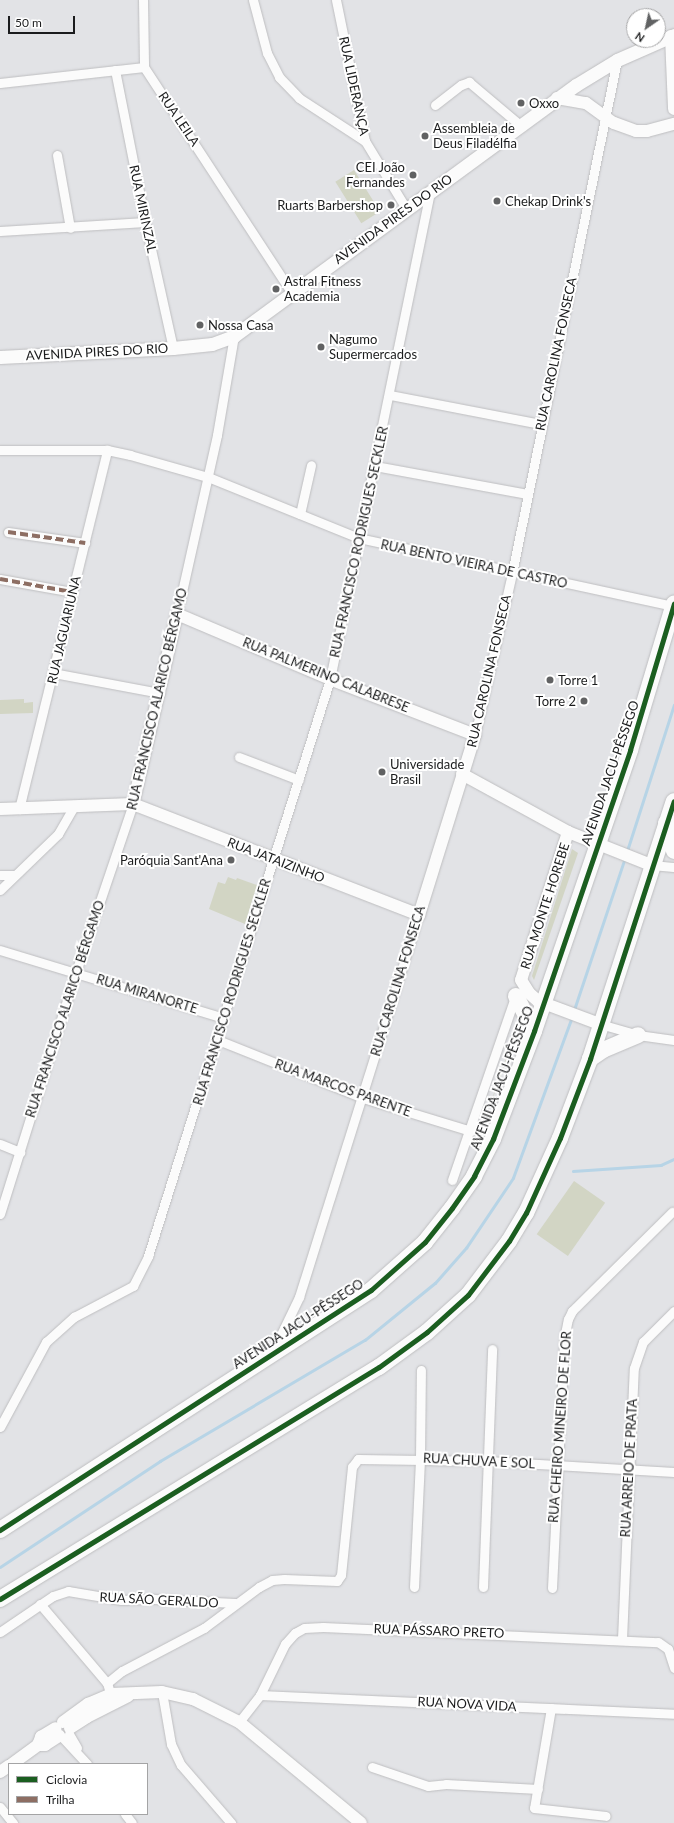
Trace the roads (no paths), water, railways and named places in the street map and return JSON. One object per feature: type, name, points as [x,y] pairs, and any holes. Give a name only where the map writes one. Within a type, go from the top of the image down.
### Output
[{"type":"highway","name":"AVENIDA JACU-PÊSSEGO","points":[[0,1530],[371,1290],[425,1242],[474,1176],[493,1139],[534,1031],[547,1005],[601,846],[656,669],[674,604]]},
{"type":"highway","points":[[0,1599],[379,1366],[448,1315],[487,1272],[526,1213],[558,1144],[590,1059],[595,1022],[648,864],[674,801]]},
{"type":"highway","points":[[666,823],[674,851]]},
{"type":"highway","points":[[516,996],[534,1031]]},
{"type":"highway","points":[[590,1059],[603,1050],[638,1034]]},
{"type":"main road","name":"AVENIDA PIRES DO RIO","points":[[0,357],[173,348],[212,344],[234,336],[557,98],[617,60],[673,35]]},
{"type":"street","points":[[0,83],[144,67],[143,0]]},
{"type":"street","points":[[253,0],[267,53],[279,77],[299,98],[365,140]]},
{"type":"street","name":"RUA LIDERANÇA","points":[[336,0],[365,140],[407,210]]},
{"type":"street","points":[[673,35],[674,109]]},
{"type":"street","name":"RUA CAROLINA FONSECA","points":[[270,1355],[299,1297],[363,1098],[475,734],[512,573],[541,424],[617,60]]},
{"type":"street","name":"RUA LEILA","points":[[144,67],[292,293]]},
{"type":"street","name":"RUA MIRINZAL","points":[[115,70],[145,222],[173,348]]},
{"type":"street","points":[[435,105],[461,85],[469,82],[521,126]]},
{"type":"street","points":[[557,98],[586,103],[604,117],[624,128],[636,131],[674,124]]},
{"type":"street","points":[[57,155],[70,228]]},
{"type":"street","name":"RUA FRANCISCO RODRIGUES SECKLER","points":[[0,1427],[46,1342],[74,1316],[133,1286],[148,1256],[218,1040],[330,679],[358,538],[390,395],[430,193]]},
{"type":"street","points":[[0,231],[70,228],[145,222]]},
{"type":"street","name":"RUA FRANCISCO ALARICO BÉRGAMO","points":[[0,1214],[76,972],[133,804],[160,693],[208,477],[229,372],[234,336]]},
{"type":"street","points":[[390,395],[541,424]]},
{"type":"street","name":"RUA BENTO VIEIRA DE CASTRO","points":[[0,450],[107,450],[208,477],[358,538],[512,573],[674,604]]},
{"type":"street","name":"RUA JAGUARIUNA","points":[[19,809],[107,450]]},
{"type":"street","points":[[300,514],[311,465]]},
{"type":"street","points":[[375,466],[527,494]]},
{"type":"street","points":[[8,532],[85,543]]},
{"type":"street","points":[[0,579],[72,592]]},
{"type":"street","name":"RUA PALMERINO CALABRESE","points":[[177,614],[330,679],[475,734]]},
{"type":"street","points":[[53,673],[160,693]]},
{"type":"street","points":[[239,757],[299,780]]},
{"type":"street","points":[[462,774],[568,832],[648,864],[674,867]]},
{"type":"street","points":[[0,809],[133,804]]},
{"type":"street","name":"RUA JATAIZINHO","points":[[133,804],[419,915]]},
{"type":"street","points":[[0,890],[58,834],[74,806]]},
{"type":"street","name":"RUA MONTE HOREBE","points":[[452,1180],[471,1131],[516,996],[568,832]]},
{"type":"street","points":[[0,875],[15,875]]},
{"type":"street","name":"RUA MIRANORTE","points":[[0,950],[224,1018]]},
{"type":"street","name":"RUA MONTE HOREBE","points":[[521,980],[529,993],[547,1005]]},
{"type":"street","name":"AVENIDA JACU-PÊSSEGO","points":[[547,1005],[595,1022]]},
{"type":"street","points":[[595,1022],[638,1034],[674,1040]]},
{"type":"street","name":"RUA MARCOS PARENTE","points":[[218,1040],[363,1098],[471,1131]]},
{"type":"street","points":[[0,1144],[20,1152]]},
{"type":"street","name":"RUA CHEIRO MINEIRO DE FLOR","points":[[552,1588],[564,1339],[568,1319],[572,1312],[672,1212]]},
{"type":"street","name":"RUA ARREIO DE PRATA","points":[[622,1639],[629,1470],[636,1359],[643,1342],[674,1311]]},
{"type":"street","points":[[483,1587],[492,1349]]},
{"type":"street","points":[[414,1587],[420,1458],[421,1370]]},
{"type":"street","name":"RUA CHUVA E SOL","points":[[235,1604],[272,1580],[298,1579],[335,1583],[340,1578],[352,1467],[356,1460],[365,1457],[488,1461],[674,1472]]},
{"type":"street","name":"RUA SÃO GERALDO","points":[[0,1632],[40,1604],[68,1591],[121,1600],[154,1599],[235,1604]]},
{"type":"street","points":[[40,1604],[110,1693],[131,1694],[162,1692],[193,1699],[239,1722],[361,1823]]},
{"type":"street","points":[[13,1763],[38,1745],[45,1745],[63,1731],[88,1704],[110,1693],[137,1661],[204,1628],[235,1604]]},
{"type":"street","name":"RUA PÁSSARO PRETO","points":[[239,1722],[260,1695],[285,1644],[295,1633],[304,1628],[323,1626],[622,1639],[661,1643],[668,1650],[674,1668]]},
{"type":"street","points":[[162,1692],[171,1744],[178,1760],[231,1823]]},
{"type":"street","name":"RUA NOVA VIDA","points":[[260,1695],[674,1714]]},
{"type":"street","points":[[550,1708],[534,1808],[606,1816]]},
{"type":"street","points":[[63,1731],[86,1762]]},
{"type":"street","points":[[372,1767],[428,1786],[446,1784],[538,1789]]},
{"type":"street","points":[[0,1807],[13,1823]]},
{"type":"street","points":[[126,1815],[132,1823]]},
{"type":"waterway","points":[[627,851],[674,705]]},
{"type":"waterway","points":[[574,1010],[625,858]]},
{"type":"waterway","points":[[0,1567],[160,1461],[365,1340],[435,1283],[466,1248],[513,1178],[572,1017]]},
{"type":"waterway","points":[[573,1171],[661,1165],[674,1159]]},
{"type":"place","name":"Oxxo","points":[[521,103]]},
{"type":"place","name":"Assembleia de Deus Filadélfia","points":[[425,136]]},
{"type":"place","name":"CEI João Fernandes","points":[[413,175]]},
{"type":"place","name":"Chekap Drink's","points":[[497,201]]},
{"type":"place","name":"Ruarts Barbershop","points":[[391,205]]},
{"type":"place","name":"Astral Fitness Academia","points":[[276,289]]},
{"type":"place","name":"Nossa Casa","points":[[200,325]]},
{"type":"place","name":"Nagumo Supermercados","points":[[321,347]]},
{"type":"place","name":"Torre 1","points":[[550,680]]},
{"type":"place","name":"Torre 2","points":[[584,701]]},
{"type":"place","name":"Universidade Brasil","points":[[382,772]]},
{"type":"place","name":"Paróquia Sant'Ana","points":[[231,860]]}]
